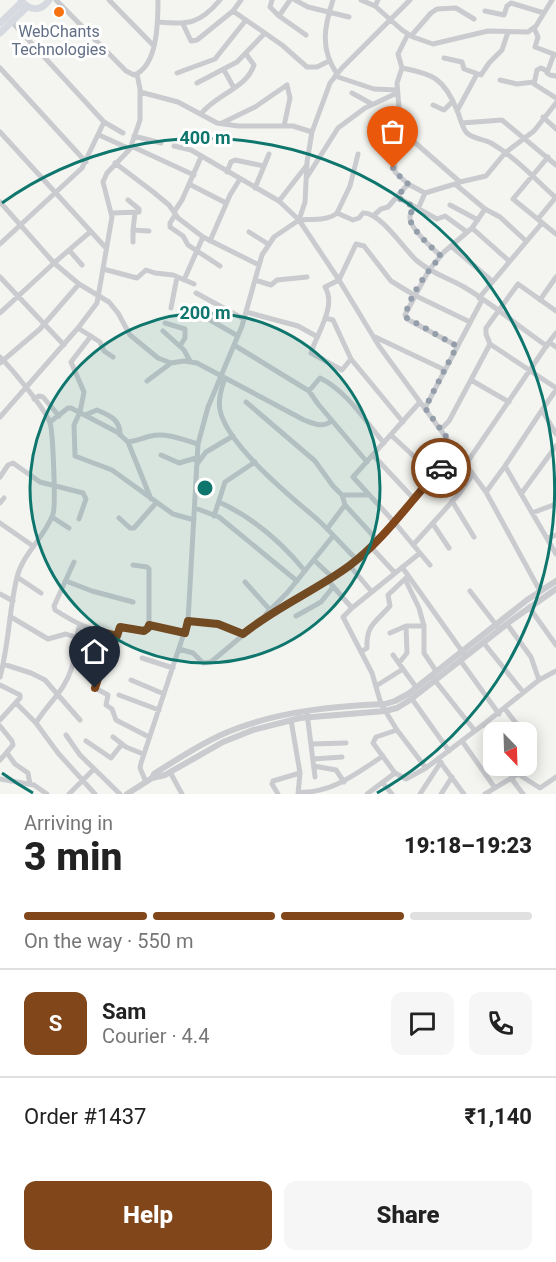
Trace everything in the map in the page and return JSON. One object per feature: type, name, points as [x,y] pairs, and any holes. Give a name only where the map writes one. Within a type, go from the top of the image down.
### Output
[{"type":"main road","points":[[23,3],[37,9],[46,5],[49,0]]},
{"type":"main road","points":[[0,33],[12,22],[23,3]]},
{"type":"main road","points":[[0,23],[23,3]]},
{"type":"street","points":[[56,0],[126,71],[130,74],[137,74]]},
{"type":"street","points":[[109,0],[154,46]]},
{"type":"street","points":[[0,417],[2,409],[26,388],[97,303],[112,213],[103,182],[107,172],[130,148],[140,120],[140,92],[137,74],[148,61],[154,46],[158,22],[158,0]]},
{"type":"street","points":[[158,22],[183,24],[195,22],[212,10],[220,0]]},
{"type":"street","points":[[183,24],[189,39],[194,41],[233,11],[241,0]]},
{"type":"street","points":[[272,0],[270,7],[306,35]]},
{"type":"street","points":[[279,16],[290,0]]},
{"type":"street","points":[[295,0],[308,7],[349,17]]},
{"type":"street","points":[[333,0],[325,34],[329,62],[336,75],[374,89],[397,92]]},
{"type":"street","points":[[361,0],[377,3],[390,20],[409,35],[433,44],[488,31],[528,32],[534,28],[552,0]]},
{"type":"street","points":[[299,220],[305,202],[312,132],[330,83],[410,0]]},
{"type":"street","points":[[437,9],[439,0]]},
{"type":"street","points":[[485,11],[504,15],[507,6],[511,3],[556,11]]},
{"type":"street","points":[[425,193],[408,184],[393,168],[394,132],[399,108],[398,75],[402,68],[398,54],[409,35],[437,9],[456,8],[474,19]]},
{"type":"street","points":[[233,11],[307,67],[317,68],[329,62]]},
{"type":"street","points":[[177,73],[215,59],[246,20]]},
{"type":"street","points":[[12,22],[104,122],[123,133]]},
{"type":"street","points":[[534,28],[538,37],[535,47],[555,55],[547,71]]},
{"type":"street","points":[[444,58],[462,62],[464,69],[481,75],[502,50],[508,32]]},
{"type":"street","points":[[197,83],[224,70],[246,54],[265,33]]},
{"type":"street","points":[[201,114],[209,104],[234,88],[254,67],[246,54]]},
{"type":"street","points":[[0,68],[86,162]]},
{"type":"street","points":[[402,68],[427,72],[434,77],[453,101],[465,132],[473,138],[486,140],[505,153],[556,197],[526,241],[480,299],[471,322],[425,408]]},
{"type":"street","points":[[441,256],[422,237],[410,221],[410,216],[425,193],[486,176],[505,153],[526,138],[539,125],[556,101],[536,87],[534,82],[537,70],[540,68],[556,76]]},
{"type":"street","points":[[224,70],[234,88]]},
{"type":"street","points":[[457,111],[477,74]]},
{"type":"street","points":[[500,80],[517,84],[534,82]]},
{"type":"street","points":[[222,123],[255,107],[287,85],[290,98],[284,126]]},
{"type":"street","points":[[140,92],[178,102],[222,123],[238,126],[293,126],[312,132]]},
{"type":"street","points":[[307,179],[338,129],[372,104],[397,92]]},
{"type":"street","points":[[352,93],[372,104]]},
{"type":"street","points":[[433,105],[444,110],[453,101]]},
{"type":"street","points":[[543,117],[556,129]]},
{"type":"street","points":[[462,123],[502,120],[556,165]]},
{"type":"street","points":[[0,244],[79,173],[104,122]]},
{"type":"street","points":[[0,132],[106,249]]},
{"type":"street","points":[[394,132],[412,140],[485,209],[500,217],[526,241]]},
{"type":"street","points":[[99,135],[194,175]]},
{"type":"street","points":[[134,136],[161,143]]},
{"type":"street","points":[[174,146],[191,150],[279,201],[299,220],[339,280],[372,336],[486,492],[540,591]]},
{"type":"street","points":[[255,188],[269,153]]},
{"type":"street","points":[[149,780],[140,768],[143,754],[188,621],[196,458],[208,407],[223,377],[238,336],[261,255],[268,244],[282,231],[299,220],[328,218],[337,213],[350,186],[358,154]]},
{"type":"street","points":[[201,157],[170,227],[183,236],[188,245],[220,266]]},
{"type":"street","points":[[548,157],[513,199],[555,230]]},
{"type":"street","points":[[227,172],[231,162],[235,160],[264,166]]},
{"type":"street","points":[[115,163],[160,198],[202,237],[259,265]]},
{"type":"street","points":[[279,201],[307,165]]},
{"type":"street","points":[[210,241],[240,179]]},
{"type":"street","points":[[189,184],[226,204]]},
{"type":"street","points":[[373,216],[381,209],[388,207],[408,184]]},
{"type":"street","points":[[397,197],[439,220],[445,216],[469,230],[509,261]]},
{"type":"street","points":[[112,213],[139,212],[139,208],[128,200]]},
{"type":"street","points":[[0,202],[54,263],[79,284],[114,307],[130,335],[158,358],[171,363],[190,361]]},
{"type":"street","points":[[450,205],[478,220]]},
{"type":"street","points":[[457,346],[405,317],[414,295],[429,270],[469,230],[485,209]]},
{"type":"street","points":[[337,213],[353,220],[366,212],[373,216],[386,226],[429,270],[463,287],[548,344],[556,347]]},
{"type":"street","points":[[134,242],[135,213]]},
{"type":"street","points":[[133,230],[149,231]]},
{"type":"street","points":[[0,313],[90,232]]},
{"type":"street","points":[[249,232],[268,244]]},
{"type":"street","points":[[184,280],[202,237]]},
{"type":"street","points":[[351,359],[342,370],[311,353],[325,318],[329,294],[325,287],[339,280],[355,246],[359,243],[391,281],[414,295],[471,322]]},
{"type":"street","points":[[451,246],[492,281]]},
{"type":"street","points":[[69,250],[82,264]]},
{"type":"street","points":[[103,269],[137,278],[147,270],[177,277],[194,284]]},
{"type":"street","points":[[0,277],[64,345]]},
{"type":"street","points":[[171,308],[177,277]]},
{"type":"street","points":[[540,300],[556,277]]},
{"type":"street","points":[[255,280],[271,285],[277,280],[307,278]]},
{"type":"street","points":[[0,677],[17,577],[52,517],[56,502],[50,422],[26,388],[1,360],[44,324],[79,284]]},
{"type":"street","points":[[486,492],[556,389],[490,344],[486,328],[518,284],[556,311]]},
{"type":"street","points":[[196,293],[245,315],[298,326],[316,336]]},
{"type":"street","points":[[325,318],[333,320],[351,359],[403,422]]},
{"type":"street","points":[[210,320],[238,336]]},
{"type":"street","points":[[165,323],[185,329],[185,338],[180,346]]},
{"type":"street","points":[[78,328],[100,342],[104,351],[113,357]]},
{"type":"street","points":[[163,331],[180,346],[190,361],[318,426],[332,421]]},
{"type":"street","points":[[466,464],[556,333]]},
{"type":"street","points":[[91,336],[71,362],[84,392],[83,414],[74,429],[76,458],[91,461],[112,470],[173,514],[194,520]]},
{"type":"street","points":[[372,336],[445,370]]},
{"type":"street","points":[[441,429],[448,421],[490,344]]},
{"type":"street","points":[[234,345],[309,391],[367,462]]},
{"type":"street","points":[[147,381],[171,363]]},
{"type":"street","points":[[223,377],[219,404],[223,419],[233,436],[283,492],[327,529],[357,560]]},
{"type":"street","points":[[309,391],[320,378],[326,381],[352,403],[384,443]]},
{"type":"street","points":[[471,380],[508,402]]},
{"type":"street","points":[[34,399],[39,396],[43,397],[58,416]]},
{"type":"street","points":[[246,402],[315,461],[342,495],[345,505],[378,541]]},
{"type":"street","points":[[420,402],[353,477],[430,564]]},
{"type":"street","points":[[50,422],[68,408],[75,409],[120,435],[128,442],[154,502]]},
{"type":"street","points":[[83,414],[97,410],[112,417],[120,427],[120,435]]},
{"type":"street","points":[[542,410],[556,434]]},
{"type":"street","points":[[391,435],[434,475]]},
{"type":"street","points":[[128,442],[144,440],[152,436],[178,438],[198,444]]},
{"type":"street","points":[[196,465],[206,452],[233,436]]},
{"type":"street","points":[[521,494],[556,446]]},
{"type":"street","points":[[179,649],[193,653],[200,661],[208,663],[260,621],[350,566],[395,523],[456,450]]},
{"type":"street","points":[[373,455],[414,499]]},
{"type":"street","points":[[161,456],[179,463],[196,458]]},
{"type":"street","points":[[214,516],[225,482],[255,462]]},
{"type":"street","points":[[0,477],[8,465],[13,463],[40,482],[85,495],[86,499],[79,519]]},
{"type":"street","points":[[505,466],[556,554]]},
{"type":"street","points":[[413,544],[433,524],[473,474]]},
{"type":"street","points":[[342,495],[369,495]]},
{"type":"street","points":[[452,501],[474,537]]},
{"type":"street","points":[[119,518],[130,528],[134,528],[154,502]]},
{"type":"street","points":[[219,502],[280,543],[305,571]]},
{"type":"street","points":[[532,513],[556,504]]},
{"type":"street","points":[[327,529],[345,505]]},
{"type":"street","points":[[195,508],[214,516],[249,541],[297,581]]},
{"type":"street","points":[[52,517],[69,528]]},
{"type":"street","points":[[0,523],[33,546]]},
{"type":"street","points":[[433,524],[450,548]]},
{"type":"street","points":[[547,538],[556,535]]},
{"type":"street","points":[[260,621],[297,581],[333,536]]},
{"type":"street","points":[[371,547],[395,573]]},
{"type":"street","points":[[420,553],[343,617],[376,686],[381,704],[397,730],[426,768]]},
{"type":"street","points":[[314,560],[352,608]]},
{"type":"street","points":[[74,562],[54,608],[80,625],[117,636],[120,627],[144,631],[149,625],[149,569],[133,565]]},
{"type":"street","points":[[350,566],[372,592]]},
{"type":"street","points":[[402,567],[420,608],[424,626],[424,653],[434,676],[475,731]]},
{"type":"street","points":[[17,577],[42,593]]},
{"type":"street","points":[[361,652],[367,648],[366,636],[370,628],[390,606],[388,595],[407,577]]},
{"type":"street","points":[[407,577],[462,655],[499,714]]},
{"type":"street","points":[[66,580],[92,591],[133,602]]},
{"type":"street","points":[[149,780],[161,777],[231,738],[307,714],[395,701],[434,676],[498,627],[540,591],[556,581]]},
{"type":"street","points":[[245,582],[270,610]]},
{"type":"street","points":[[296,616],[321,602],[333,586]]},
{"type":"street","points":[[127,794],[165,766],[236,728],[289,713],[385,711],[397,708],[412,699],[434,676],[483,642],[498,627],[507,624],[556,588]]},
{"type":"street","points":[[470,591],[498,627]]},
{"type":"street","points":[[0,594],[13,601]]},
{"type":"street","points":[[529,607],[556,645]]},
{"type":"street","points":[[11,617],[48,639],[66,634],[75,637]]},
{"type":"street","points":[[188,621],[218,624],[243,634]]},
{"type":"street","points":[[507,624],[531,657],[539,680]]},
{"type":"street","points":[[36,723],[59,695],[72,666],[75,637],[80,625]]},
{"type":"street","points":[[149,625],[185,633]]},
{"type":"street","points":[[390,633],[406,626],[424,626]]},
{"type":"street","points":[[376,686],[401,666],[407,653],[406,626]]},
{"type":"street","points":[[105,633],[101,648],[100,672],[95,688],[108,695],[106,705],[112,709],[116,720],[149,737]]},
{"type":"street","points":[[483,642],[523,692]]},
{"type":"street","points":[[393,655],[416,687]]},
{"type":"street","points":[[142,658],[173,668]]},
{"type":"street","points":[[3,664],[45,680],[81,720]]},
{"type":"street","points":[[487,722],[523,692],[556,670]]},
{"type":"street","points":[[131,680],[164,694]]},
{"type":"street","points":[[0,685],[19,693],[20,698],[0,720]]},
{"type":"street","points":[[119,695],[159,710]]},
{"type":"street","points":[[412,699],[449,751]]},
{"type":"street","points":[[16,702],[95,794]]},
{"type":"street","points":[[505,709],[515,722]]},
{"type":"street","points":[[307,714],[315,777]]},
{"type":"street","points":[[291,720],[300,773],[298,793],[320,793],[344,782],[382,756]]},
{"type":"street","points":[[397,730],[373,739],[373,743],[395,773],[406,779],[439,760],[483,725]]},
{"type":"street","points":[[0,726],[12,741],[13,746],[0,760]]},
{"type":"street","points":[[66,735],[80,755],[120,794]]},
{"type":"street","points":[[113,736],[122,744],[143,754]]},
{"type":"street","points":[[86,741],[111,758],[122,744]]},
{"type":"street","points":[[462,741],[495,788]]},
{"type":"street","points":[[311,744],[346,742]]},
{"type":"street","points":[[7,753],[15,764],[28,772],[30,784]]},
{"type":"street","points":[[314,762],[342,757]]},
{"type":"street","points":[[439,760],[461,793]]},
{"type":"street","points":[[420,794],[439,760]]},
{"type":"street","points":[[314,762],[336,770],[344,782]]},
{"type":"street","points":[[69,794],[94,769]]},
{"type":"street","points":[[170,772],[182,794]]},
{"type":"street","points":[[278,794],[272,784],[273,781],[300,773]]},
{"type":"street","points":[[367,794],[395,773]]},
{"type":"street","points":[[488,793],[515,776]]},
{"type":"street","points":[[521,776],[545,794]]},
{"type":"street","points":[[441,794],[452,777]]},
{"type":"street","points":[[540,788],[556,777]]},
{"type":"street","points":[[512,778],[523,794]]},
{"type":"street","points":[[0,779],[38,786],[47,794]]},
{"type":"street","points":[[383,783],[392,794]]},
{"type":"way so far","points":[[393,168],[408,184],[397,197],[414,207],[410,221],[441,256],[429,270],[414,295],[405,317],[457,346],[425,408],[456,450],[441,468]]},
{"type":"place","name":"WebChants Technologies","points":[[59,12]]},
{"type":"route","points":[[95,688],[101,668],[101,648],[105,633],[117,636],[120,627],[144,631],[149,625],[185,633],[188,621],[218,624],[243,634],[260,621],[350,566],[395,523],[441,468]]}]
